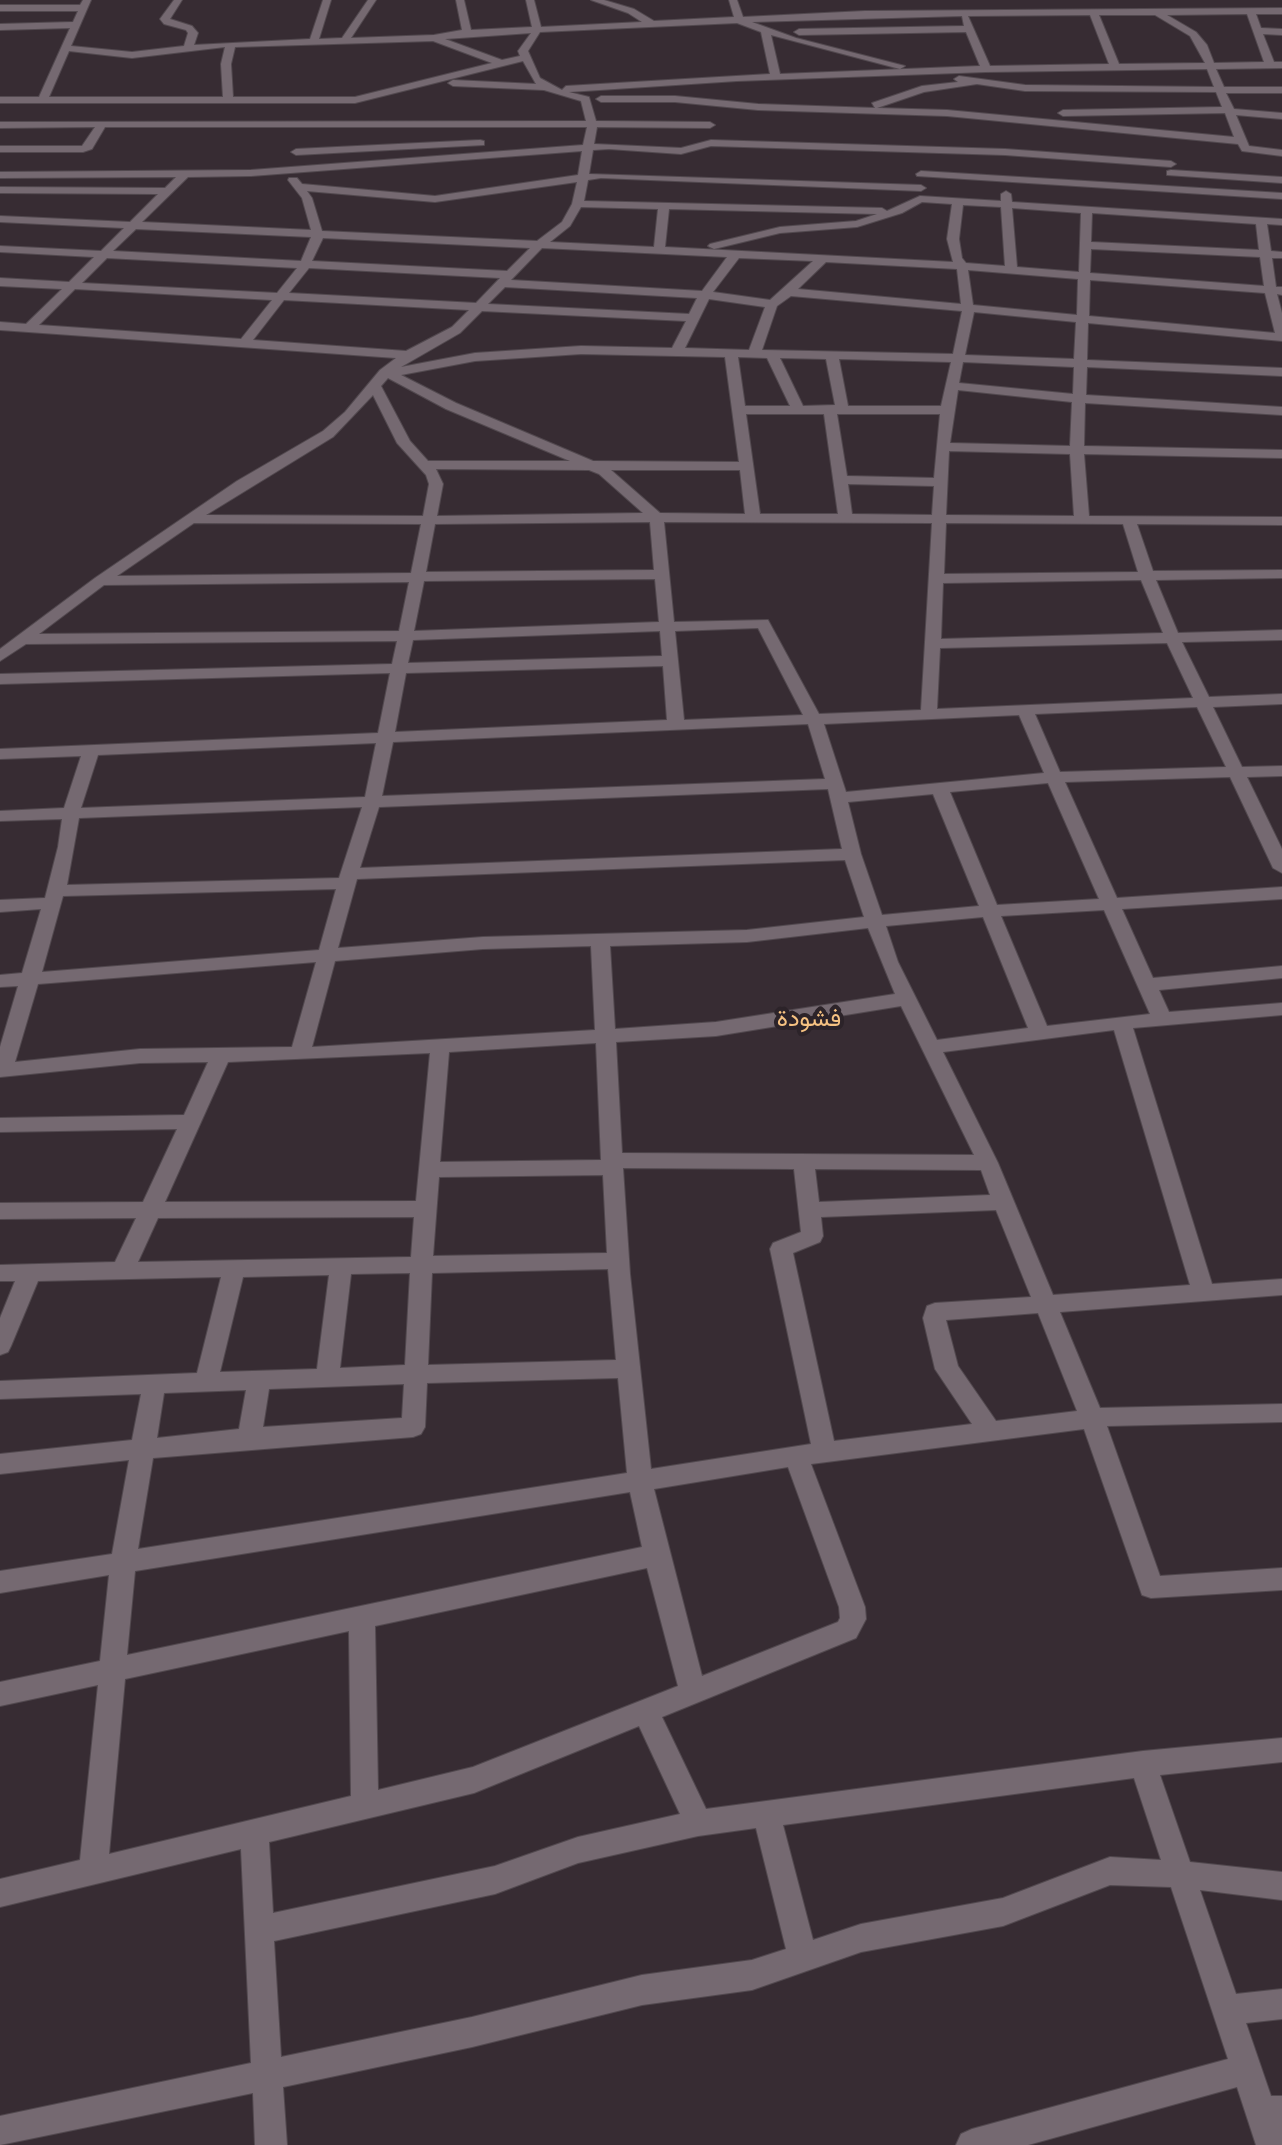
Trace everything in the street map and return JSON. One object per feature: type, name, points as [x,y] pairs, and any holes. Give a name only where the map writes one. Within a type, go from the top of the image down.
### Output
[{"type":"street","points":[[178,0],[165,19],[189,28],[193,33],[188,49]]},
{"type":"street","points":[[314,41],[327,0]]},
{"type":"street","points":[[345,40],[372,0]]},
{"type":"street","points":[[460,0],[467,32]]},
{"type":"street","points":[[530,0],[537,30]]},
{"type":"street","points":[[595,0],[631,11],[655,26]]},
{"type":"street","points":[[733,0],[740,21]]},
{"type":"street","points":[[1048,0],[1056,14]]},
{"type":"street","points":[[1109,0],[1120,14]]},
{"type":"street","points":[[1208,0],[1215,12]]},
{"type":"street","points":[[865,14],[911,1]]},
{"type":"street","points":[[26,149],[38,124],[64,48],[85,4],[7,6],[1,29],[74,25]]},
{"type":"street","points":[[1250,11],[1270,65]]},
{"type":"street","points":[[64,48],[132,55],[231,44],[434,38],[467,32],[655,26],[865,14],[1282,11]]},
{"type":"street","points":[[1158,13],[1193,34],[1212,67],[1218,88],[1246,149],[1282,153]]},
{"type":"street","points":[[963,14],[986,69]]},
{"type":"street","points":[[1094,14],[1115,67]]},
{"type":"street","points":[[740,21],[923,72],[977,83],[1057,89],[1282,90]]},
{"type":"street","points":[[768,31],[971,29]]},
{"type":"street","points":[[537,30],[523,48],[536,79],[548,88],[585,99],[1064,119],[1172,136],[1241,141]]},
{"type":"street","points":[[768,31],[776,77]]},
{"type":"street","points":[[1259,31],[1282,32]]},
{"type":"street","points":[[434,38],[501,63]]},
{"type":"street","points":[[228,99],[226,64],[231,44]]},
{"type":"street","points":[[0,100],[355,100],[526,57]]},
{"type":"street","points":[[421,84],[548,88],[986,69],[1282,65]]},
{"type":"street","points":[[855,109],[922,89],[977,83]]},
{"type":"street","points":[[1057,89],[1064,119]]},
{"type":"street","points":[[0,656],[100,581],[242,484],[328,434],[408,355],[456,330],[539,245],[566,224],[578,204],[592,125],[585,99]]},
{"type":"street","points":[[701,102],[710,125],[711,143]]},
{"type":"street","points":[[1064,119],[1229,111],[1282,116]]},
{"type":"street","points":[[260,123],[287,144],[309,169]]},
{"type":"street","points":[[488,156],[490,123]]},
{"type":"street","points":[[0,149],[83,149],[88,147],[102,124]]},
{"type":"street","points":[[1236,124],[1282,128]]},
{"type":"street","points":[[0,125],[710,125]]},
{"type":"street","points":[[1165,214],[1172,136]]},
{"type":"street","points":[[287,144],[489,142]]},
{"type":"street","points":[[0,175],[184,175],[282,171],[609,146],[681,151],[711,143],[1005,152],[1282,180]]},
{"type":"street","points":[[692,252],[780,230],[857,224],[898,211],[920,194],[922,150]]},
{"type":"street","points":[[1005,152],[1011,270]]},
{"type":"street","points":[[245,342],[305,265],[318,235],[307,198],[282,171]]},
{"type":"street","points":[[921,174],[1282,196]]},
{"type":"street","points":[[29,328],[75,286],[184,175]]},
{"type":"street","points":[[300,187],[447,199],[584,176],[772,180],[920,194],[958,201],[1282,222]]},
{"type":"street","points":[[0,190],[168,191]]},
{"type":"street","points":[[929,713],[942,447],[968,310],[962,266],[956,258],[953,239],[958,201]]},
{"type":"street","points":[[578,204],[898,211]]},
{"type":"street","points":[[659,250],[664,206]]},
{"type":"street","points":[[1082,521],[1077,450],[1087,210]]},
{"type":"street","points":[[0,219],[736,253],[962,266],[1276,290]]},
{"type":"street","points":[[789,292],[1083,321],[1281,333],[1276,290],[1265,254],[1261,221]]},
{"type":"street","points":[[1085,245],[1282,255]]},
{"type":"street","points":[[0,249],[506,279],[705,295],[772,304]]},
{"type":"street","points":[[676,353],[705,295],[736,253]]},
{"type":"street","points":[[754,354],[772,304],[789,292],[822,259]]},
{"type":"street","points":[[0,282],[693,318]]},
{"type":"street","points":[[0,326],[408,355]]},
{"type":"street","points":[[387,373],[475,357],[530,351],[958,358],[1282,372]]},
{"type":"street","points":[[731,354],[753,518]]},
{"type":"street","points":[[771,354],[798,409]]},
{"type":"street","points":[[832,356],[840,480],[846,519]]},
{"type":"street","points":[[387,373],[451,406],[593,465],[615,479],[657,518],[676,726]]},
{"type":"street","points":[[300,1054],[372,803],[436,484],[433,474],[404,443],[375,386]]},
{"type":"street","points":[[952,386],[1080,399],[1282,411]]},
{"type":"street","points":[[739,410],[947,410]]},
{"type":"street","points":[[942,447],[1282,454]]},
{"type":"street","points":[[423,465],[746,466]]},
{"type":"street","points":[[840,480],[940,482]]},
{"type":"street","points":[[192,519],[1282,521]]},
{"type":"street","points":[[1129,521],[1147,577],[1173,639],[1280,861]]},
{"type":"street","points":[[100,581],[661,574]]},
{"type":"street","points":[[935,579],[1282,574]]},
{"type":"street","points":[[23,639],[406,636],[763,623],[815,721],[874,922],[905,999],[932,1047],[988,1163],[1092,1418],[1151,1587],[1282,1579]]},
{"type":"street","points":[[932,644],[1282,635]]},
{"type":"street","points":[[0,679],[669,661]]},
{"type":"street","points":[[0,754],[1282,699]]},
{"type":"street","points":[[1024,709],[1162,1019]]},
{"type":"street","points":[[91,750],[71,813],[67,847],[32,979],[2,1070],[140,1056],[300,1054],[605,1037],[756,1025],[905,999]]},
{"type":"street","points":[[0,816],[940,789],[1053,777],[1282,771]]},
{"type":"street","points":[[940,789],[1040,1033]]},
{"type":"street","points":[[0,906],[54,897],[348,879],[852,854]]},
{"type":"street","points":[[0,981],[508,942],[747,936],[990,911],[1282,893]]},
{"type":"street","points":[[600,941],[618,1261],[640,1481],[656,1555],[693,1693]]},
{"type":"street","points":[[1147,985],[1282,972]]},
{"type":"street","points":[[932,1047],[1122,1023],[1282,1009]]},
{"type":"street","points":[[1122,1023],[1203,1292]]},
{"type":"street","points":[[0,1464],[249,1438],[413,1427],[421,1265],[440,1046]]},
{"type":"street","points":[[123,1270],[222,1054]]},
{"type":"street","points":[[0,1125],[191,1122]]},
{"type":"street","points":[[428,1170],[803,1160],[988,1163]]},
{"type":"street","points":[[803,1160],[812,1236],[781,1249],[825,1453]]},
{"type":"street","points":[[810,1210],[1003,1202]]},
{"type":"street","points":[[0,1211],[425,1209]]},
{"type":"street","points":[[0,1273],[618,1261]]},
{"type":"street","points":[[327,1377],[341,1266]]},
{"type":"street","points":[[206,1382],[234,1268]]},
{"type":"street","points":[[0,1346],[30,1272]]},
{"type":"street","points":[[990,1431],[947,1369],[933,1314],[1282,1287]]},
{"type":"street","points":[[0,1390],[629,1369]]},
{"type":"street","points":[[249,1438],[259,1380]]},
{"type":"street","points":[[93,1869],[123,1563],[154,1384]]},
{"type":"street","points":[[0,1582],[796,1456],[1139,1413],[1282,1413]]},
{"type":"street","points":[[0,1893],[474,1780],[847,1630],[853,1619],[852,1607],[796,1456]]},
{"type":"street","points":[[0,1694],[656,1555]]},
{"type":"street","points":[[362,1615],[365,1807]]},
{"type":"street","points":[[646,1712],[698,1823]]},
{"type":"street","points":[[261,1930],[495,1880],[578,1850],[698,1823],[1143,1764],[1282,1750]]},
{"type":"street","points":[[1143,1764],[1246,2069],[1271,2111],[1272,2145]]},
{"type":"street","points":[[766,1814],[803,1958]]},
{"type":"street","points":[[254,1832],[271,2145]]},
{"type":"street","points":[[0,2131],[472,2032],[642,1990],[752,1975],[861,1938],[1003,1912],[1110,1871],[1178,1874],[1282,1886]]},
{"type":"street","points":[[1226,2010],[1282,2004]]},
{"type":"street","points":[[972,2145],[1246,2069]]},
{"type":"district","name":"فشودة","points":[[809,1019]]}]
